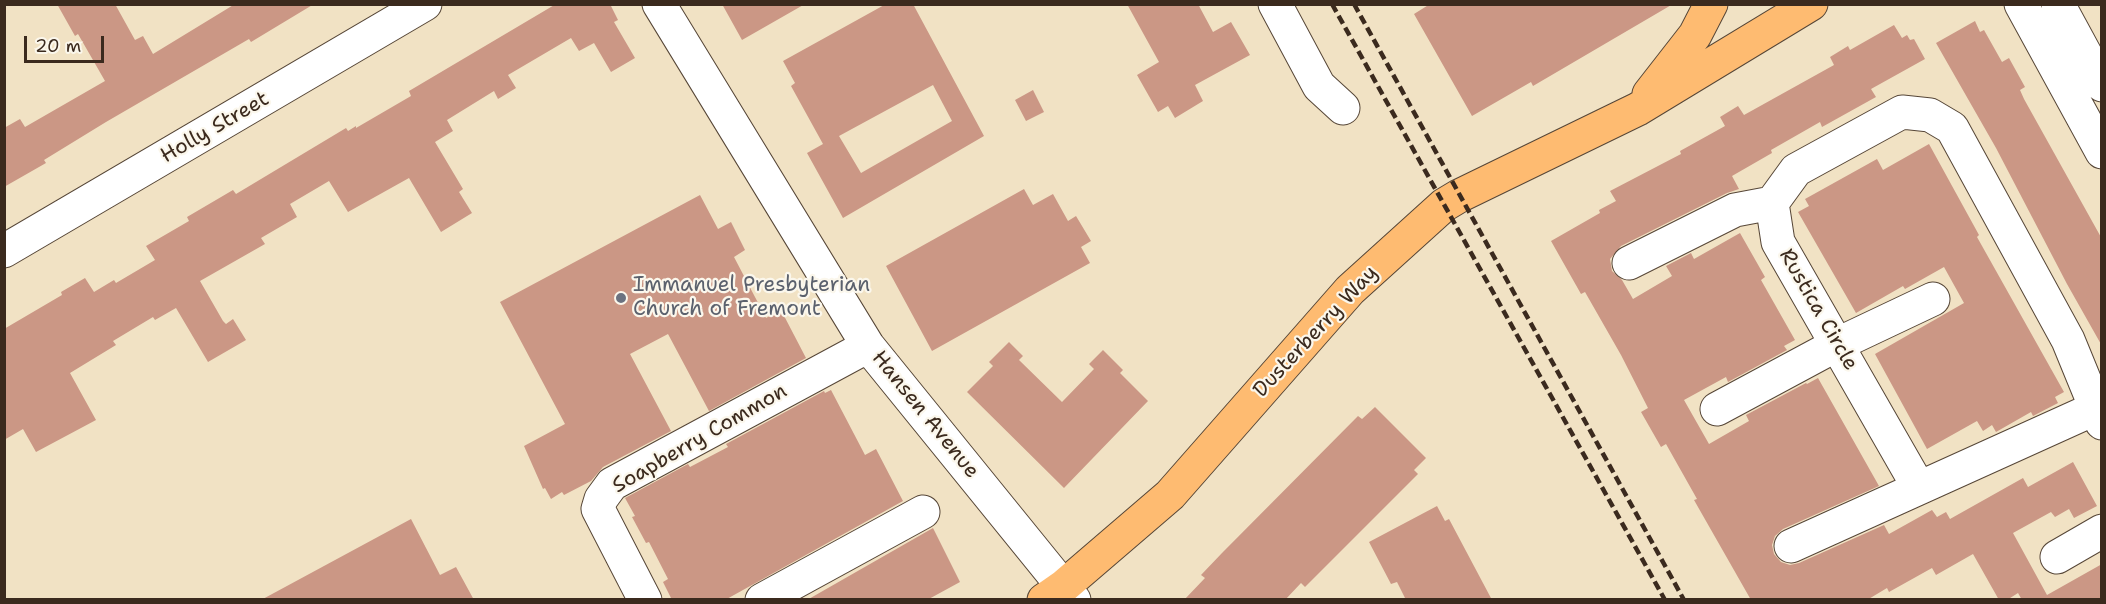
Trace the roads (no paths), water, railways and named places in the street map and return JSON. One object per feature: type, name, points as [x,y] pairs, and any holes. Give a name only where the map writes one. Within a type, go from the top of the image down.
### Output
[{"type":"main road","points":[[1638,109],[1695,34],[1711,4]]},
{"type":"main road","name":"Dusterberry Way","points":[[1061,595],[1170,495],[1350,290],[1444,205],[1638,109],[1810,4]]},
{"type":"street","name":"Holly Street","points":[[4,251],[425,4]]},
{"type":"street","name":"Hansen Avenue","points":[[659,4],[868,346],[1061,595]]},
{"type":"street","points":[[1275,4],[1319,86],[1343,108]]},
{"type":"street","points":[[2021,4],[2102,152]]},
{"type":"street","points":[[2058,4],[2102,85]]},
{"type":"street","points":[[1629,263],[1735,210],[1772,203],[1796,170],[1902,112],[1930,115],[1952,128],[2068,340],[2098,416],[1919,488],[1791,546]]},
{"type":"street","name":"Rustica Circle","points":[[1772,203],[1779,242],[1919,488]]},
{"type":"street","points":[[1717,409],[1838,344],[1933,299]]},
{"type":"street","name":"Soapberry Common","points":[[645,600],[598,509],[601,499],[612,484],[868,346]]},
{"type":"street","points":[[774,597],[923,512]]},
{"type":"street","points":[[2056,557],[2102,531]]},
{"type":"railway","points":[[1332,4],[1665,600]]},
{"type":"railway","points":[[1354,4],[1684,600]]},
{"type":"place","name":"Immanuel Presbyterian Church of Fremont","points":[[621,298]]}]
